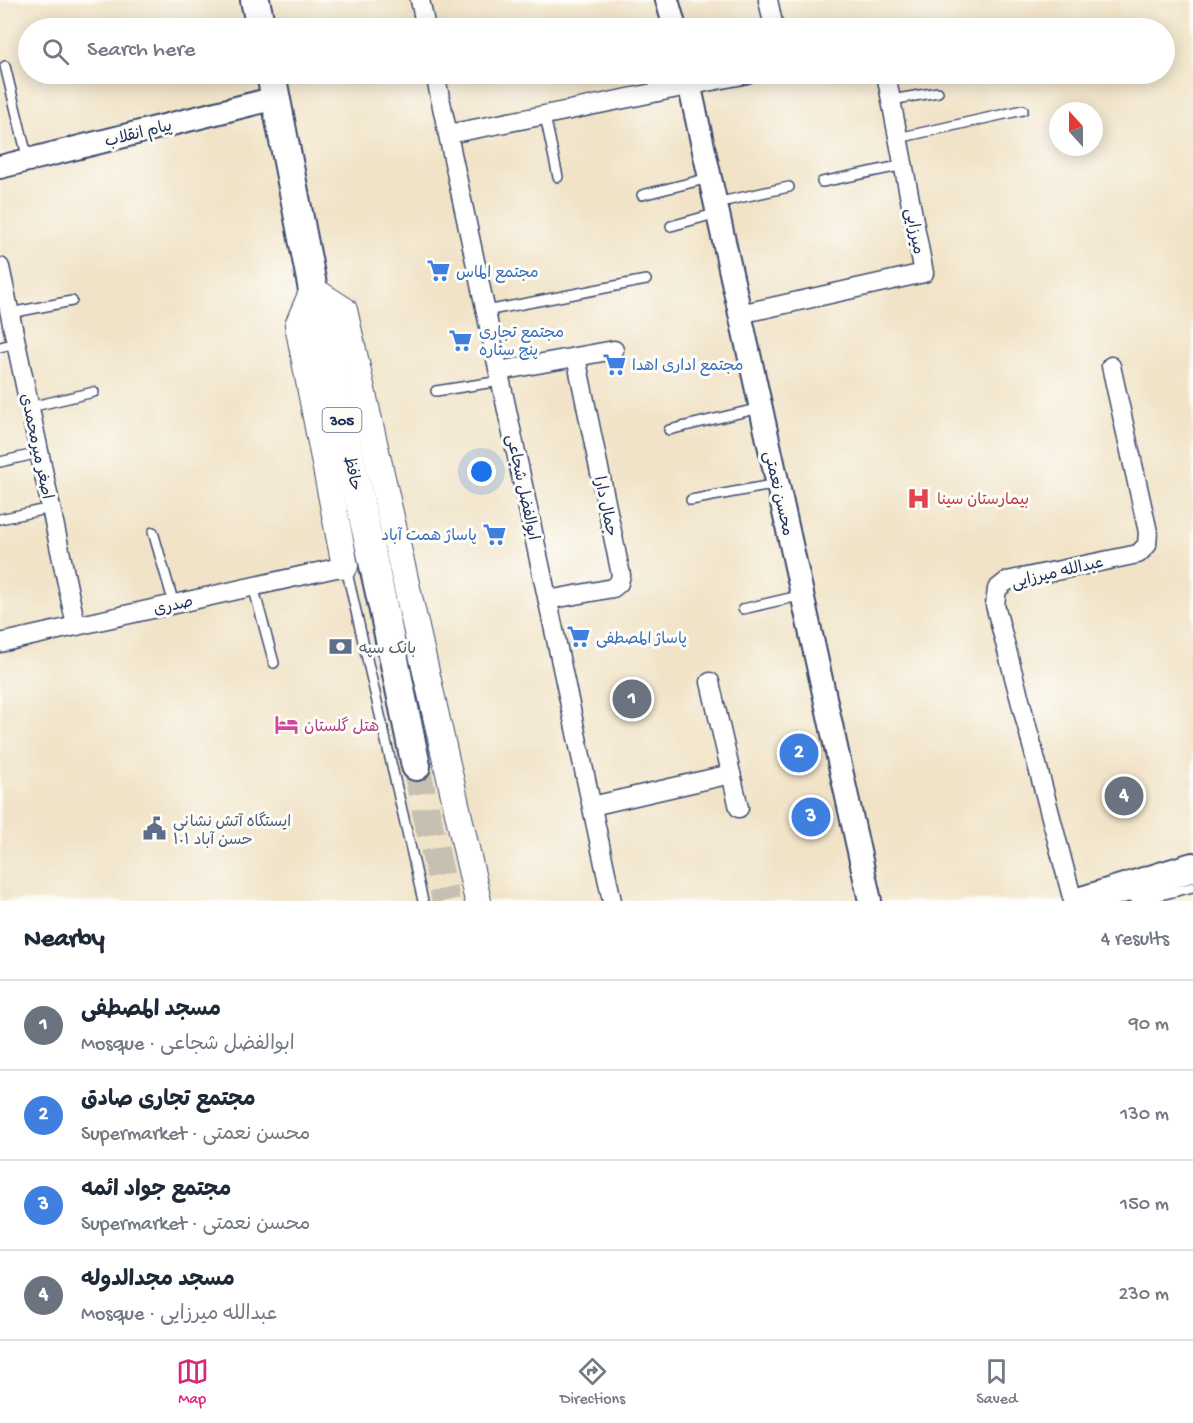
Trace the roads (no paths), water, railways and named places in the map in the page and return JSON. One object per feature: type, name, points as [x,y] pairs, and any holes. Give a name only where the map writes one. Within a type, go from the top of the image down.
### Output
[{"type":"main road","points":[[255,0],[259,18]]},
{"type":"main road","name":"حافظ","points":[[273,86],[314,290],[416,766]]},
{"type":"main road","points":[[314,290],[298,325],[345,566]]},
{"type":"main road","name":"305","points":[[314,290],[344,310],[478,901]]},
{"type":"main road","points":[[1082,901],[1193,867]]},
{"type":"street","points":[[420,0],[424,18]]},
{"type":"street","points":[[667,0],[672,18]]},
{"type":"street","points":[[768,0],[772,18]]},
{"type":"street","name":"ابوالفضل شجاعی","points":[[437,84],[612,901]]},
{"type":"street","points":[[448,134],[545,116],[669,84]]},
{"type":"street","name":"محسن نعمتی","points":[[689,84],[870,901]]},
{"type":"street","name":"میرزایی","points":[[740,314],[924,273],[888,84]]},
{"type":"street","name":"پیام انقلاب","points":[[0,167],[273,86]]},
{"type":"street","name":"اصغر میرمحمدی","points":[[0,267],[10,313],[8,345],[30,408],[76,626]]},
{"type":"street","points":[[500,376],[614,350]]},
{"type":"street","name":"جمال دارا","points":[[548,600],[613,588],[620,582],[621,575],[576,357]]},
{"type":"street","name":"عبدالله میرزایی","points":[[1073,901],[995,605],[997,589],[1007,580],[1138,554],[1147,544],[1148,532],[1111,366]]},
{"type":"street","name":"صدری","points":[[0,643],[345,566]]},
{"type":"street","points":[[710,682],[739,808]]},
{"type":"street","points":[[592,806],[731,774]]},
{"type":"lane","points":[[5,66],[28,160]]},
{"type":"lane","points":[[891,100],[938,92]]},
{"type":"lane","points":[[898,138],[1023,110]]},
{"type":"lane","points":[[545,116],[558,177]]},
{"type":"lane","points":[[822,182],[904,165]]},
{"type":"lane","points":[[642,195],[710,178]]},
{"type":"lane","points":[[671,226],[717,208],[789,187]]},
{"type":"lane","points":[[486,311],[646,280]]},
{"type":"lane","points":[[10,313],[72,301]]},
{"type":"lane","points":[[436,392],[500,376]]},
{"type":"lane","points":[[30,408],[94,392]]},
{"type":"lane","points":[[669,430],[761,408]]},
{"type":"lane","points":[[0,462],[39,453]]},
{"type":"lane","points":[[691,500],[778,483]]},
{"type":"lane","points":[[0,519],[51,508]]},
{"type":"lane","points":[[153,532],[174,604]]},
{"type":"lane","points":[[345,566],[423,901]]},
{"type":"lane","points":[[253,586],[274,663]]},
{"type":"lane","points":[[743,609],[802,595]]},
{"type":"lane","points":[[1136,901],[1193,887]]},
{"type":"tunnel","points":[[416,766],[446,901]]},
{"type":"place","name":"مجتمع الماس","points":[[438,271]]},
{"type":"place","name":"مجتمع تجاری پنج ستاره","points":[[461,340]]},
{"type":"place","name":"مجتمع اداری اهدا","points":[[614,364]]},
{"type":"place","name":"بیمارستان سینا","points":[[919,498]]},
{"type":"place","name":"پاساژ همت آباد","points":[[495,534]]},
{"type":"place","name":"پاساژ المصطفی","points":[[578,637]]},
{"type":"place","name":"بانک سپه","points":[[341,647]]},
{"type":"place","name":"مسجد المصطفی","points":[[632,699]]},
{"type":"place","name":"هتل گلستان","points":[[286,725]]},
{"type":"place","name":"مجتمع تجاری صادق","points":[[799,753]]},
{"type":"place","name":"مسجد مجدالدوله","points":[[1124,796]]},
{"type":"place","name":"مجتمع جواد ائمه","points":[[811,817]]},
{"type":"place","name":"ایستگاه آتش نشانی ۱۰۱ حسن آباد","points":[[155,829]]}]
